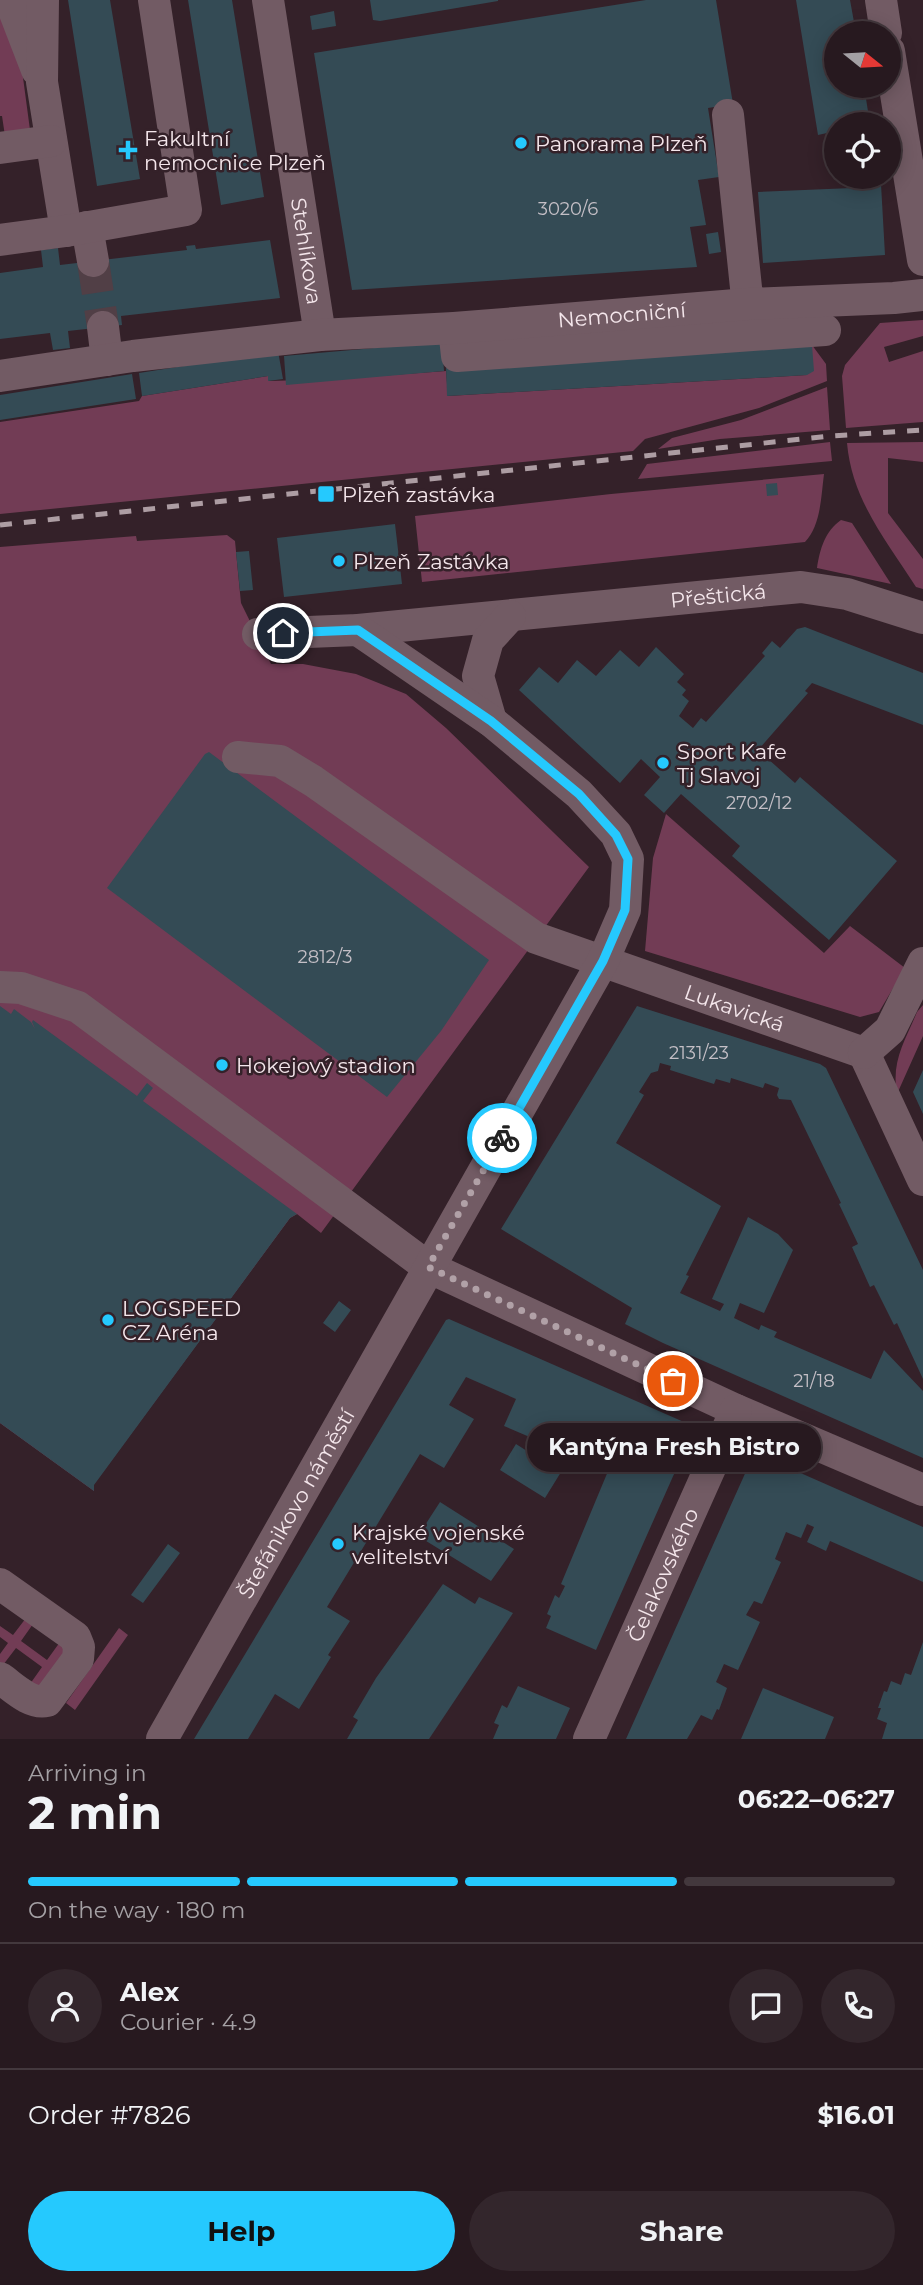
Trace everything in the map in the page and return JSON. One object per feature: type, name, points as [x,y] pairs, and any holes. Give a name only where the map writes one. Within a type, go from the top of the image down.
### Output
[{"type":"street","points":[[10,0],[42,82]]},
{"type":"street","points":[[27,0],[51,141],[77,229],[93,261]]},
{"type":"street","points":[[42,82],[43,0]]},
{"type":"street","points":[[0,240],[186,210],[154,0]]},
{"type":"street","name":"Stehlíkova","points":[[268,0],[320,335]]},
{"type":"street","points":[[881,0],[884,21]]},
{"type":"street","points":[[897,98],[923,260]]},
{"type":"street","points":[[728,115],[751,336]]},
{"type":"street","points":[[0,148],[51,141]]},
{"type":"street","name":"Nemocniční","points":[[0,376],[107,360],[320,335],[454,328],[748,304],[923,295]]},
{"type":"street","points":[[103,327],[107,360]]},
{"type":"street","points":[[454,328],[457,356],[825,330]]},
{"type":"street","name":"Přeštická","points":[[258,635],[358,630],[801,587],[847,594],[923,618]]},
{"type":"street","points":[[491,721],[478,676],[488,640],[510,616]]},
{"type":"street","name":"Štefánikovo náměstí","points":[[162,1739],[603,961],[625,910],[628,859],[616,835],[579,794],[491,721],[358,630]]},
{"type":"street","name":"Lukavická","points":[[239,757],[280,761],[313,781],[536,938],[864,1053]]},
{"type":"street","points":[[921,972],[890,1030],[864,1053],[923,1180]]},
{"type":"street","points":[[0,987],[21,988],[78,1007],[428,1267],[736,1410],[923,1490]]},
{"type":"street","name":"Čelakovského","points":[[589,1739],[736,1410]]},
{"type":"street","points":[[0,1584],[75,1637],[79,1647],[78,1659],[47,1700],[32,1700],[0,1678]]},
{"type":"shaded area","points":[[0,0],[18,40],[30,130],[5,136],[0,116]]},
{"type":"shaded area","points":[[923,320],[923,336],[884,347],[889,362],[923,351],[923,422],[846,428],[842,376],[845,365],[880,323]]},
{"type":"shaded area","points":[[812,345],[826,364],[827,381],[759,408],[645,439],[633,451],[0,514],[0,422],[139,401],[142,396],[268,376],[269,381],[446,371],[448,396],[807,375]]},
{"type":"shaded area","points":[[827,387],[830,430],[720,439],[658,449],[672,438],[741,420]]},
{"type":"shaded area","points":[[830,442],[832,461],[638,479],[647,464]]},
{"type":"shaded area","points":[[923,442],[923,462],[888,458],[888,513],[923,559],[923,589],[916,587],[872,519],[856,483],[847,443]]},
{"type":"shaded area","points":[[824,474],[817,519],[805,542],[422,582],[415,516]]},
{"type":"shaded area","points":[[841,520],[852,523],[891,584],[817,568],[824,541],[835,524]]},
{"type":"shaded area","name":"Hokejový stadion","points":[[227,535],[235,541],[241,603],[271,664],[303,664],[356,674],[406,694],[446,728],[589,867],[321,1233],[297,1214],[290,1218],[94,1484],[94,1491],[0,1423],[0,547],[136,536],[137,541]]},
{"type":"shaded area","points":[[666,814],[824,953],[850,926],[905,968],[879,1012],[860,1017],[645,951],[653,858]]},
{"type":"shaded area","points":[[923,1005],[923,1036],[897,1094],[896,1071],[900,1052],[917,1012]]},
{"type":"shaded area","points":[[26,1618],[33,1624],[21,1641],[47,1660],[60,1642],[67,1653],[43,1687],[30,1684],[42,1667],[16,1648],[3,1665],[0,1663],[0,1654],[8,1643],[0,1637],[0,1626],[13,1635]]},
{"type":"shaded area","points":[[119,1628],[128,1635],[75,1710],[66,1703]]},
{"type":"building","points":[[68,0],[110,0],[140,179],[97,186]]},
{"type":"building","points":[[188,0],[232,0],[264,197],[221,205]]},
{"type":"building","points":[[370,0],[498,1],[380,21],[373,20]]},
{"type":"building","name":"Panorama Plzeň","points":[[646,0],[716,0],[733,104],[708,108],[719,177],[698,180],[706,225],[690,227],[697,267],[352,290],[314,53]]},
{"type":"building","points":[[796,0],[850,0],[854,21],[824,21],[824,98],[866,98],[868,112],[824,112],[824,134],[818,135]]},
{"type":"building","points":[[334,11],[336,26],[312,30],[310,16]]},
{"type":"building","points":[[881,189],[885,255],[763,263],[758,192]]},
{"type":"building","points":[[718,232],[721,252],[709,254],[706,234]]},
{"type":"building","points":[[270,240],[280,298],[121,316],[122,325],[68,331],[70,348],[53,350],[50,333],[0,339],[0,273],[43,267],[41,250],[58,248],[60,265],[187,250],[186,246],[195,245],[196,249]]},
{"type":"building","points":[[442,342],[444,371],[286,385],[284,356]]},
{"type":"building","points":[[812,345],[814,371],[807,375],[447,396],[446,368]]},
{"type":"building","points":[[278,351],[283,379],[268,381],[268,376],[142,396],[139,373]]},
{"type":"building","points":[[132,374],[136,399],[0,420],[0,395]]},
{"type":"building","points":[[777,483],[778,495],[767,496],[766,484]]},
{"type":"building","name":"Plzeň Zastávka","points":[[395,524],[402,584],[284,597],[277,538]]},
{"type":"building","points":[[249,551],[253,590],[240,591],[236,552]]},
{"type":"building","points":[[805,627],[923,673],[923,725],[812,683],[805,691],[808,693],[758,750],[795,783],[800,777],[897,861],[829,940],[732,856],[740,846],[681,794],[664,813],[644,795],[660,777],[641,759],[620,783],[519,690],[539,667],[558,683],[577,660],[596,676],[620,650],[639,667],[656,647],[684,674],[677,682],[686,690],[682,695],[689,701],[679,716],[693,728],[701,718],[706,722],[765,656],[762,653],[772,641],[780,648],[797,629]]},
{"type":"building","points":[[209,752],[489,960],[441,1031],[387,1097],[107,888]]},
{"type":"building","name":"LOGSPEED CZ Aréna","points":[[0,1006],[11,1014],[14,1009],[31,1022],[35,1029],[33,1020],[137,1096],[147,1083],[153,1088],[143,1101],[297,1214],[290,1218],[94,1485],[94,1491],[0,1423]]},
{"type":"building","points":[[637,1006],[826,1068],[923,1270],[923,1379],[897,1323],[894,1325],[874,1285],[870,1287],[852,1247],[858,1244],[839,1204],[841,1203],[791,1100],[779,1099],[779,1088],[765,1083],[763,1088],[731,1078],[730,1083],[716,1079],[714,1084],[670,1070],[671,1066],[660,1063],[658,1071],[651,1073],[639,1092],[644,1095],[616,1143],[721,1206],[686,1275],[689,1276],[680,1293],[720,1311],[724,1304],[712,1299],[748,1217],[778,1234],[793,1250],[764,1313],[740,1303],[734,1318],[759,1330],[761,1325],[777,1332],[774,1337],[871,1379],[884,1350],[923,1391],[923,1458],[625,1324],[632,1308],[501,1229]]},
{"type":"building","points":[[923,1070],[923,1114],[913,1092]]},
{"type":"building","points":[[339,1301],[351,1310],[335,1332],[323,1323]]},
{"type":"building","points":[[449,1319],[693,1426],[694,1429],[596,1650],[546,1628],[551,1616],[547,1614],[555,1595],[559,1598],[565,1586],[561,1584],[611,1464],[629,1472],[634,1459],[630,1451],[636,1441],[633,1439],[627,1451],[587,1430],[545,1498],[500,1470],[516,1444],[538,1458],[546,1444],[504,1426],[516,1399],[466,1377],[449,1405],[474,1419],[444,1468],[420,1454],[327,1607],[350,1621],[299,1709],[275,1694],[248,1739],[194,1739],[446,1320]]},
{"type":"building","points":[[760,1455],[923,1527],[923,1582],[830,1541],[826,1551],[807,1542],[814,1527],[807,1524],[801,1538],[786,1532],[775,1559],[781,1562],[762,1604],[754,1601],[746,1615],[760,1622],[738,1670],[724,1664],[716,1682],[727,1688],[712,1720],[701,1715],[687,1739],[626,1739],[752,1458]]},
{"type":"building","points":[[440,1502],[514,1549],[491,1581],[418,1536]]},
{"type":"building","points":[[168,1544],[180,1553],[143,1603],[131,1595]]},
{"type":"building","points":[[443,1584],[475,1604],[479,1597],[513,1613],[429,1739],[347,1739],[358,1720],[353,1717],[376,1678]]},
{"type":"building","points":[[923,1642],[923,1739],[882,1739],[887,1723],[877,1719],[884,1691],[887,1692],[891,1681],[901,1685],[905,1673],[911,1675]]},
{"type":"building","points":[[518,1686],[570,1708],[556,1739],[493,1739],[499,1725],[494,1723],[502,1705],[507,1708]]},
{"type":"building","points":[[763,1688],[834,1717],[825,1739],[741,1739]]},
{"type":"tunnel","points":[[93,261],[103,327]]},
{"type":"railway","points":[[0,525],[830,436],[923,430]]},
{"type":"way so far","points":[[502,1138],[428,1267],[673,1381]]},
{"type":"place","name":"Panorama Plzeň","points":[[521,143]]},
{"type":"place","name":"Fakultní nemocnice Plzeň","points":[[128,150]]},
{"type":"place","name":"Plzeň zastávka","points":[[326,494]]},
{"type":"place","name":"Plzeň Zastávka","points":[[339,561]]},
{"type":"place","name":"Sport Kafe Tj Slavoj","points":[[663,763]]},
{"type":"place","name":"Hokejový stadion","points":[[222,1065]]},
{"type":"place","name":"LOGSPEED CZ Aréna","points":[[108,1320]]},
{"type":"place","name":"Kantýna Fresh Bistro","points":[[673,1381]]},
{"type":"place","name":"Krajské vojenské velitelství","points":[[338,1544]]},
{"type":"route","points":[[283,633],[358,630],[491,721],[579,794],[616,835],[628,859],[625,910],[603,961],[502,1138]]}]
